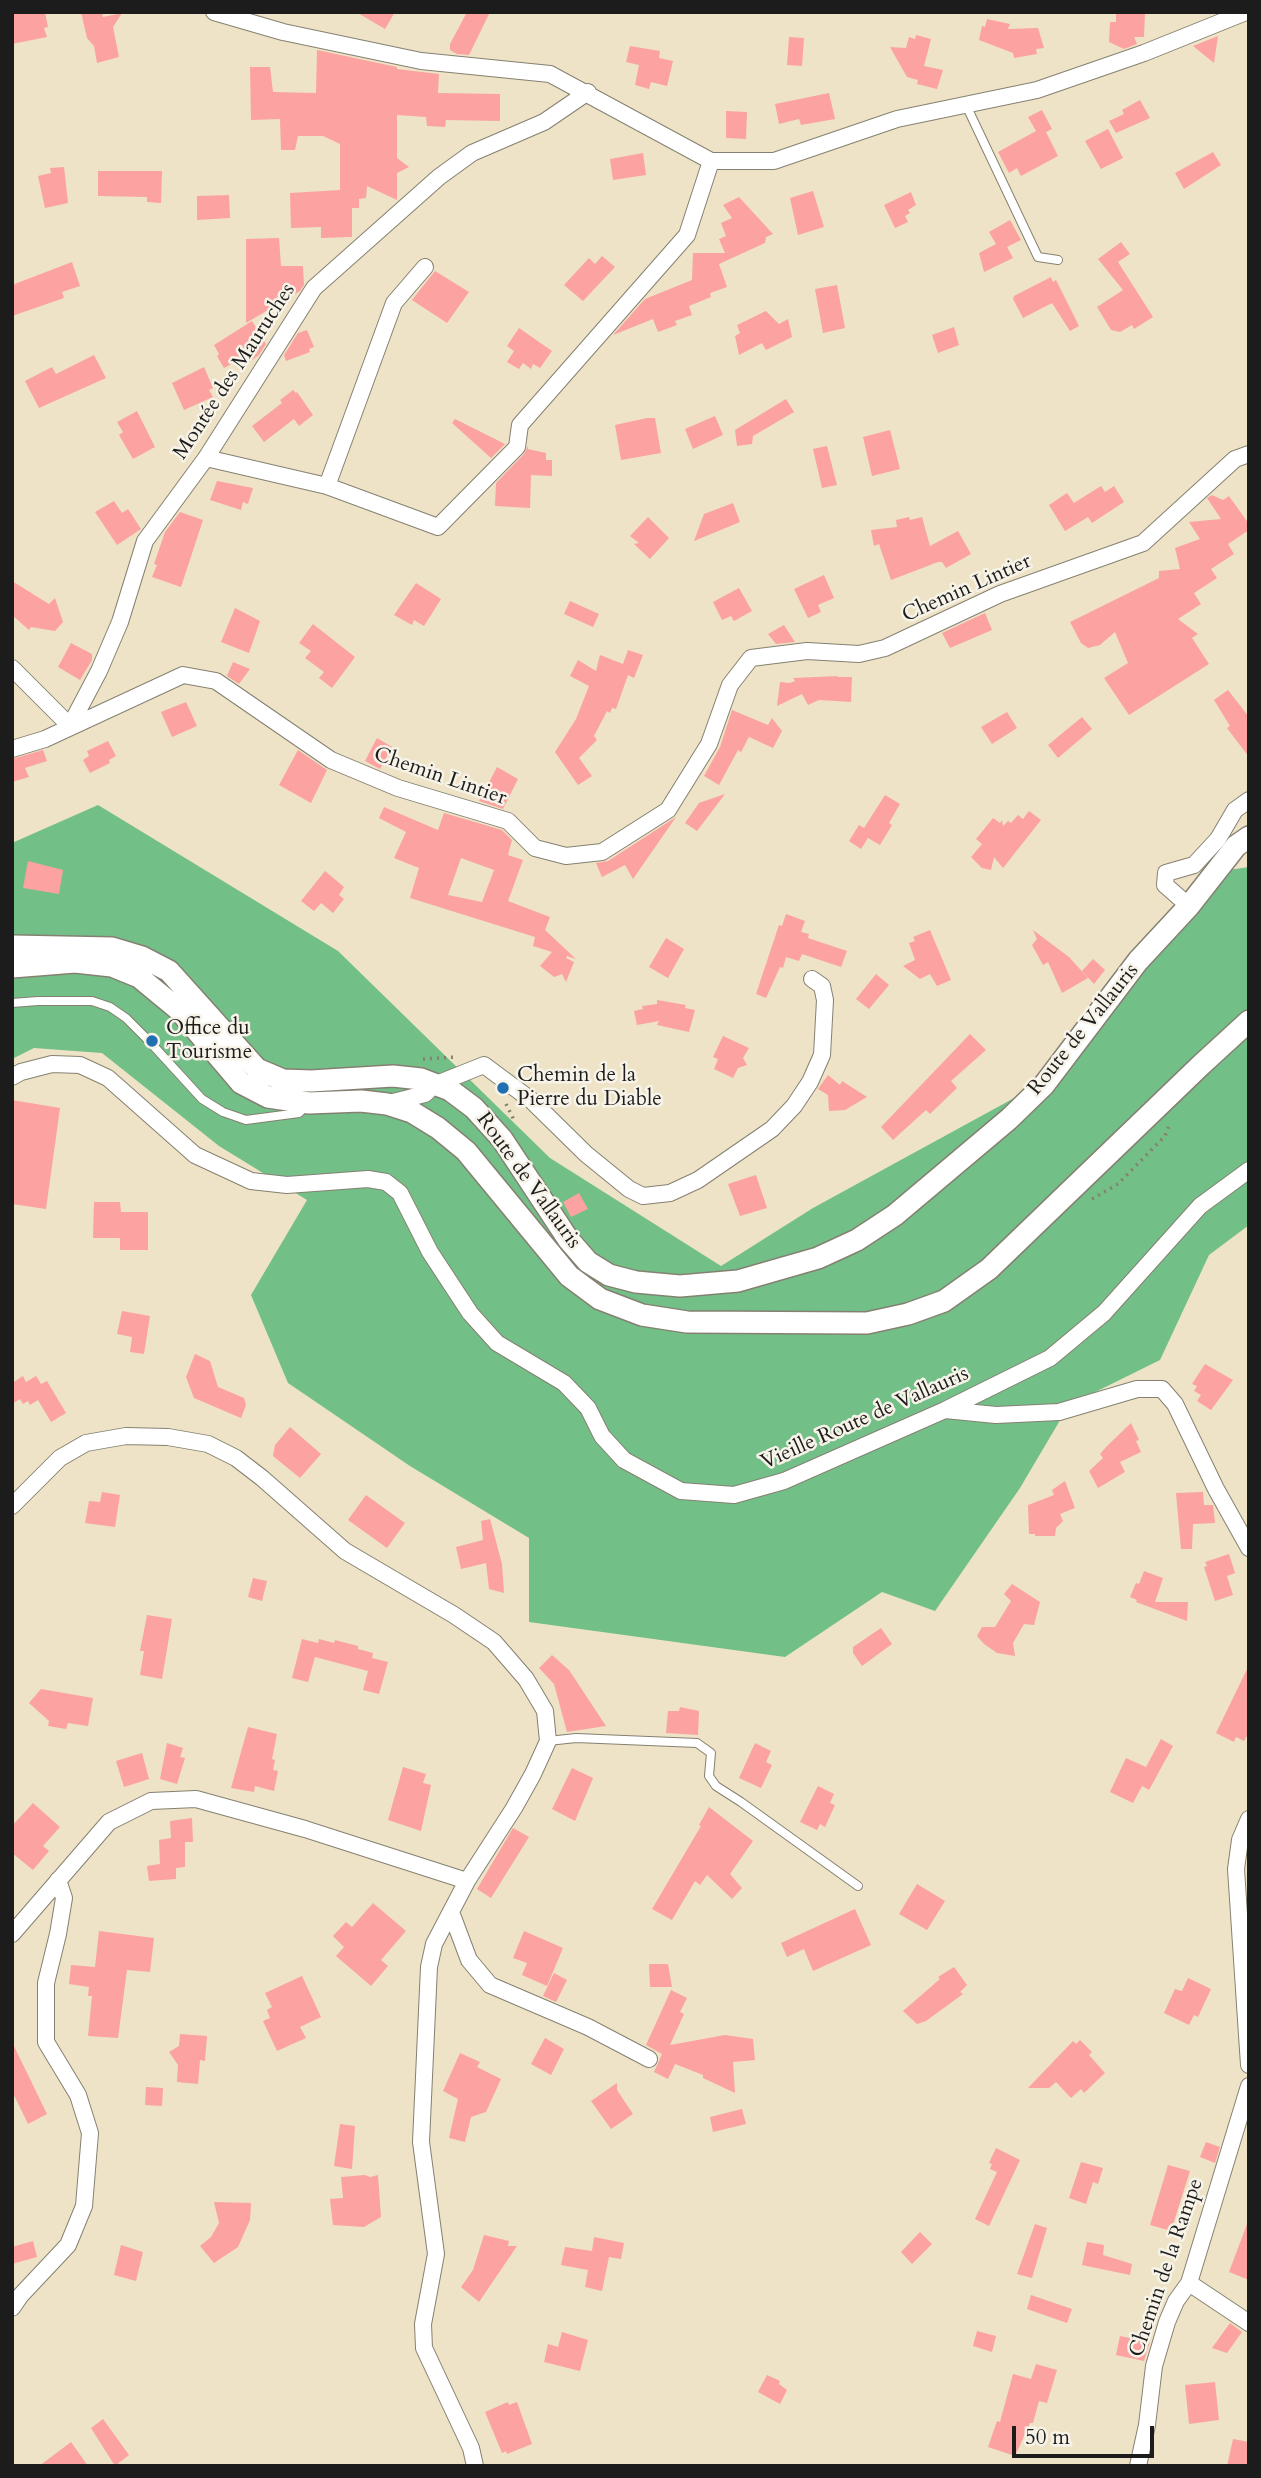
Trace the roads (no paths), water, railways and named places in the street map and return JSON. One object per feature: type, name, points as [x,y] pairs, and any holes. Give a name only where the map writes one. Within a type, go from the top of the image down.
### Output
[{"type":"main road","name":"Route de Vallauris","points":[[12,946],[112,948],[142,957],[169,971],[257,1069],[283,1080],[393,1076],[421,1079],[450,1090],[474,1108],[502,1139],[568,1239],[588,1262],[610,1275],[636,1282],[680,1286],[738,1281],[818,1258],[857,1240],[895,1215],[1009,1119],[1044,1085],[1139,961],[1189,906],[1236,846],[1249,837]]},
{"type":"main road","name":"Route de Vallauris","points":[[12,967],[75,962],[112,966],[139,976],[179,1010],[241,1083],[268,1097],[309,1103],[361,1101],[387,1104],[412,1112],[438,1128],[466,1151],[569,1276],[600,1299],[642,1315],[687,1322],[867,1322],[908,1314],[944,1301],[989,1269],[1249,1021]]},
{"type":"street","points":[[214,12],[283,32],[421,61],[550,74],[588,92],[711,161],[774,161],[897,119],[1037,90],[1144,53],[1246,12]]},
{"type":"street","name":"Montée des Mauruches","points":[[71,726],[120,622],[145,541],[205,458],[314,288],[439,177],[472,153],[544,122],[588,92]]},
{"type":"street","points":[[205,458],[327,486],[438,527],[517,447],[520,425],[687,235],[711,161]]},
{"type":"street","points":[[327,486],[394,303],[425,267]]},
{"type":"street","name":"Chemin Lintier","points":[[71,726],[183,675],[216,681],[331,760],[398,788],[508,821],[535,848],[566,856],[602,852],[668,810],[709,744],[730,685],[751,658],[807,651],[859,654],[885,648],[1000,594],[1143,542],[1235,459],[1249,454]]},
{"type":"street","points":[[12,668],[71,726],[45,739],[12,749]]},
{"type":"street","points":[[1189,906],[1165,885],[1166,873],[1194,865],[1217,839],[1235,810],[1249,800]]},
{"type":"street","points":[[387,1104],[425,1094],[435,1084],[484,1065],[531,1100],[586,1154],[629,1189],[643,1196],[670,1193],[698,1180],[772,1129],[794,1106],[810,1082],[822,1055],[825,1000],[822,986],[812,979]]},
{"type":"street","name":"Vieille Route de Vallauris","points":[[12,1077],[52,1063],[80,1065],[108,1078],[195,1155],[251,1181],[287,1185],[368,1179],[386,1182],[400,1192],[430,1252],[470,1313],[497,1343],[564,1383],[588,1408],[602,1436],[624,1460],[681,1491],[734,1495],[784,1481],[945,1410],[1050,1357],[1104,1313],[1200,1206],[1249,1170]]},
{"type":"street","points":[[945,1410],[996,1415],[1059,1412],[1137,1389],[1162,1390],[1175,1404],[1216,1489],[1249,1548]]},
{"type":"street","points":[[12,1506],[60,1458],[86,1443],[126,1436],[168,1437],[208,1444],[236,1458],[262,1478],[345,1550],[494,1642],[526,1679],[545,1711],[548,1741],[514,1808],[467,1881],[435,1944],[429,1967],[421,2142],[436,2254],[423,2324],[424,2348],[471,2448],[475,2466]]},
{"type":"street","points":[[12,1934],[109,1822],[151,1801],[196,1799],[318,1833],[467,1881]]},
{"type":"street","points":[[1249,1819],[1240,1840],[1236,1869],[1249,2065]]},
{"type":"street","points":[[12,2308],[68,2245],[84,2206],[90,2133],[78,2095],[46,2042],[46,1983],[64,1898],[58,1880]]},
{"type":"street","points":[[451,1912],[469,1960],[491,1984],[588,2027],[649,2059]]},
{"type":"street","name":"Chemin de la Rampe","points":[[1138,2466],[1147,2426],[1157,2355],[1176,2301],[1189,2283],[1249,2086]]},
{"type":"street","points":[[1189,2283],[1249,2323]]},
{"type":"lane","points":[[965,105],[1038,257],[1058,260]]},
{"type":"lane","points":[[12,1003],[93,1002],[110,1007],[126,1018],[202,1099],[223,1112],[246,1120],[299,1113],[309,1103]]},
{"type":"lane","points":[[548,1741],[576,1738],[696,1742],[711,1753],[709,1776],[716,1786],[858,1886]]},
{"type":"place","name":"Office du Tourisme","points":[[152,1041]]},
{"type":"place","name":"Chemin de la Pierre du Diable","points":[[503,1088]]}]
